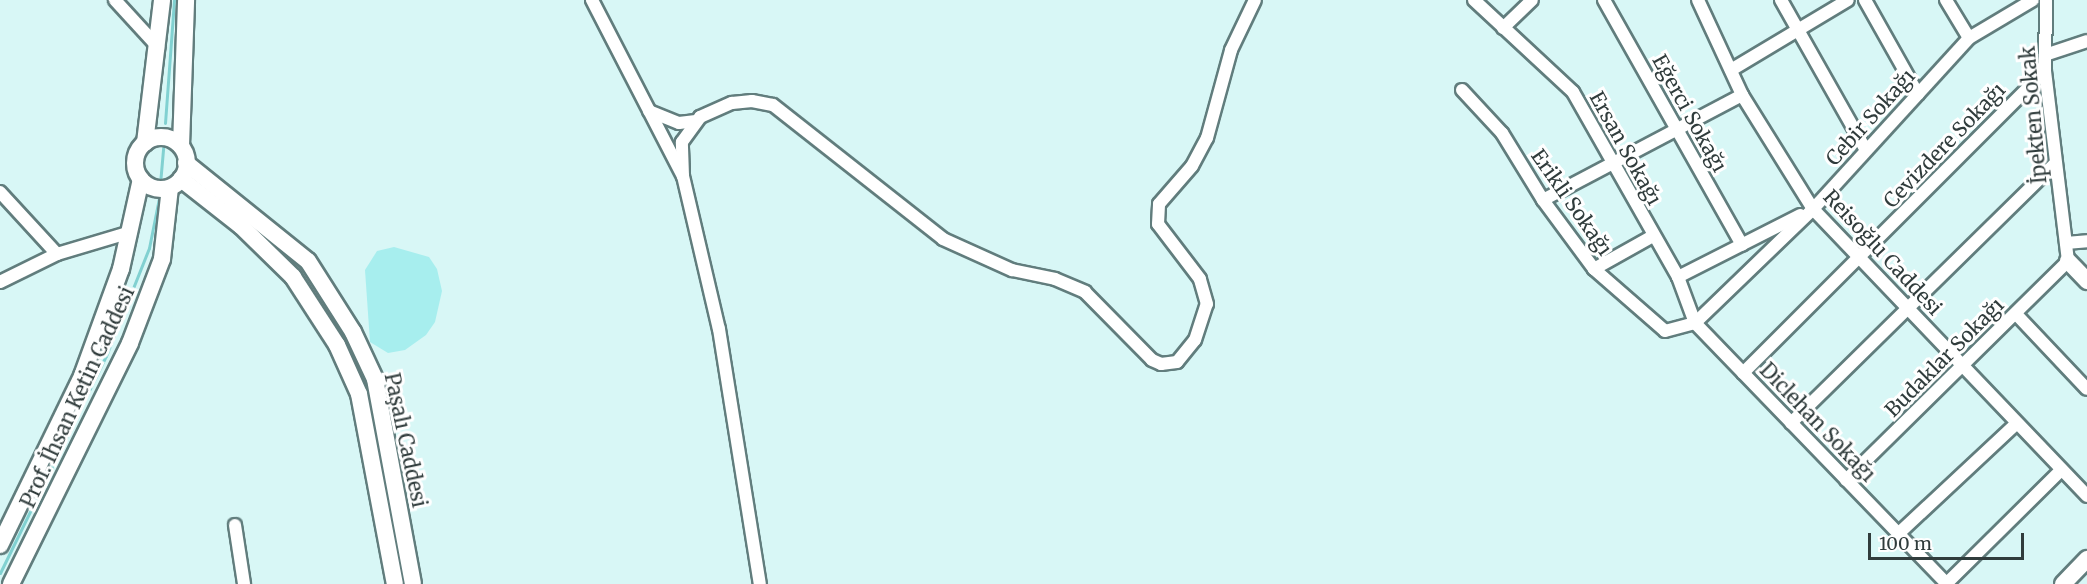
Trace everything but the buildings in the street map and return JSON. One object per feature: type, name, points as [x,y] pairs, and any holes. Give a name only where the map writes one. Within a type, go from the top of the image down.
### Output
[{"type":"street","points":[[115,0],[158,47]]},
{"type":"street","points":[[162,0],[145,142],[136,160],[141,179],[162,189],[179,177],[186,0]]},
{"type":"street","points":[[592,0],[683,176]]},
{"type":"street","points":[[760,584],[719,329],[683,176],[682,142],[696,121],[713,109],[732,104],[752,101],[773,105],[943,239],[1012,270],[1055,279],[1084,292],[1152,360],[1169,364],[1183,358],[1195,340],[1208,304],[1200,279],[1158,224],[1159,204],[1192,166],[1207,138],[1231,51],[1255,0]]},
{"type":"street","name":"Ersan Sokağı","points":[[1474,0],[1573,92],[1678,277]]},
{"type":"street","points":[[1503,28],[1532,0]]},
{"type":"street","name":"Eğerci Sokağı","points":[[1604,0],[1742,245]]},
{"type":"street","name":"Reisoğlu Caddesi","points":[[1698,0],[1742,94],[1813,209],[2060,471],[2087,496]]},
{"type":"street","points":[[1781,0],[1794,29],[1866,150]]},
{"type":"street","points":[[1731,70],[1794,29],[1848,0]]},
{"type":"street","points":[[1865,0],[1918,94]]},
{"type":"street","points":[[1946,0],[1969,38]]},
{"type":"street","name":"Cebir Sokağı","points":[[1695,323],[1813,209],[1969,38],[2029,0]]},
{"type":"street","name":"İpekten Sokak","points":[[2046,0],[2045,70],[2068,261]]},
{"type":"street","points":[[2045,55],[2087,41]]},
{"type":"street","name":"Cevizdere Sokağı","points":[[1743,373],[1860,259],[2045,70]]},
{"type":"street","name":"Erikli Sokağı","points":[[1462,90],[1502,133],[1543,200],[1594,269],[1665,331],[1695,323]]},
{"type":"street","points":[[1543,200],[1742,94]]},
{"type":"street","points":[[648,111],[663,119],[696,121]]},
{"type":"street","points":[[145,142],[162,135],[181,146]]},
{"type":"street","points":[[1791,423],[2055,164]]},
{"type":"street","name":"Prof. İhsan Ketin Caddesi","points":[[11,584],[130,343],[162,259],[179,177]]},
{"type":"street","name":"Paşalı Caddesi","points":[[179,177],[241,226],[293,277],[337,345],[359,394],[395,584]]},
{"type":"street","name":"Paşalı Caddesi","points":[[179,177],[308,261],[353,332],[375,379],[412,584]]},
{"type":"street","name":"Prof. İhsan Ketin Caddesi","points":[[0,545],[82,376],[121,269],[141,179]]},
{"type":"street","points":[[0,192],[57,254]]},
{"type":"street","points":[[1678,277],[1813,209]]},
{"type":"street","points":[[0,282],[57,254],[131,231]]},
{"type":"street","points":[[1594,269],[1653,236]]},
{"type":"street","points":[[2066,243],[2087,241]]},
{"type":"street","points":[[2068,261],[2087,281]]},
{"type":"street","name":"Budaklar Sokağı","points":[[1846,480],[2068,261]]},
{"type":"street","name":"Diclehan Sokağı","points":[[1678,277],[1695,323],[1946,584]]},
{"type":"street","points":[[2016,314],[2087,389]]},
{"type":"street","points":[[1898,534],[2016,424]]},
{"type":"street","points":[[1946,584],[2060,471]]},
{"type":"street","points":[[235,525],[244,584]]},
{"type":"street","points":[[2062,584],[2087,559]]},
{"type":"shaded area","points":[[394,247],[429,257],[437,269],[442,291],[435,322],[426,335],[405,350],[388,353],[370,342],[365,270],[377,251]]},
{"type":"waterway","points":[[165,123],[174,0]]},
{"type":"waterway","points":[[160,184],[163,147]]},
{"type":"waterway","points":[[0,573],[106,356],[149,248],[159,198]]}]
